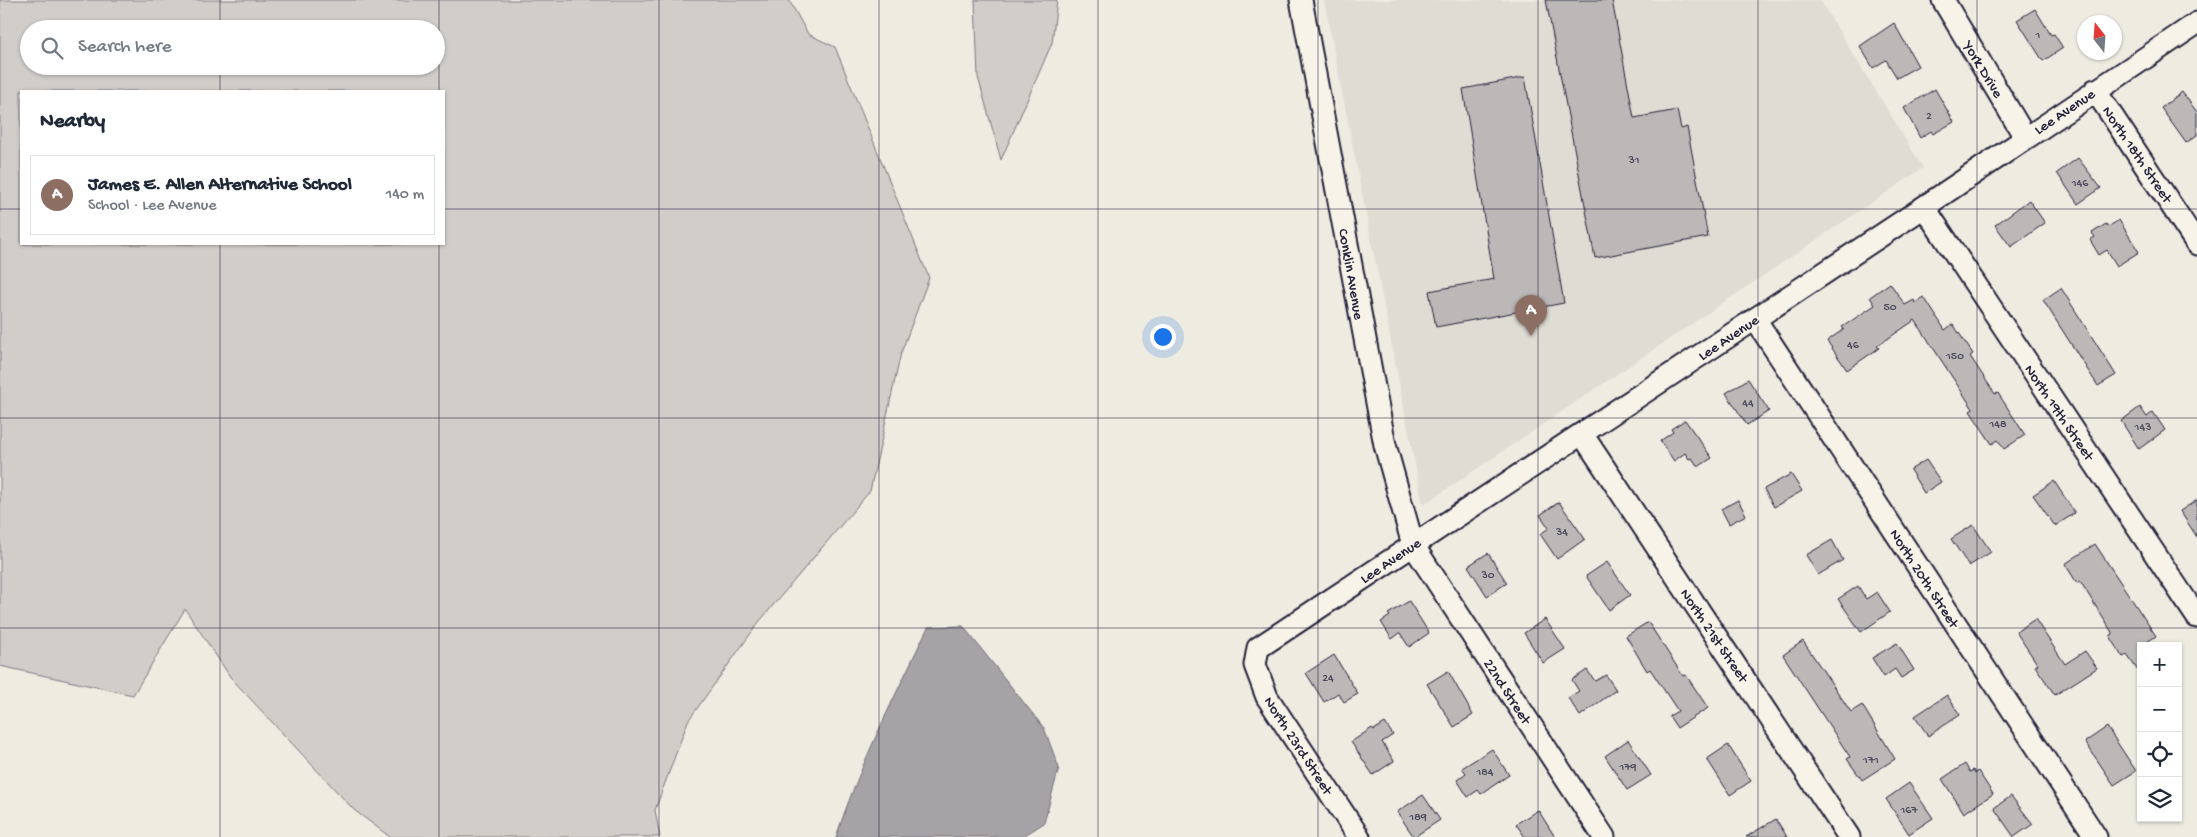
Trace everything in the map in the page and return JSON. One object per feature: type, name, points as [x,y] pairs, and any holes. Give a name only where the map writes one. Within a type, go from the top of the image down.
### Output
[{"type":"street","name":"Conklin Avenue","points":[[1300,0],[1384,445],[1412,545]]},
{"type":"street","name":"York Drive","points":[[1943,0],[2026,138]]},
{"type":"street","name":"Lee Avenue","points":[[1258,648],[1924,207],[2197,23]]},
{"type":"street","name":"North 18th Street","points":[[2095,90],[2197,244]]},
{"type":"street","name":"North 19th Street","points":[[1924,207],[2197,617]]},
{"type":"street","name":"North 20th Street","points":[[1755,319],[2096,837]]},
{"type":"street","name":"North 21st Street","points":[[1582,434],[1849,837]]},
{"type":"street","name":"22nd Street","points":[[1412,545],[1604,837]]},
{"type":"street","name":"North 23rd Street","points":[[1258,648],[1255,666],[1267,697],[1359,837]]},
{"type":"shaded area","points":[[0,0],[789,0],[808,34],[835,47],[929,278],[901,353],[870,491],[759,622],[688,721],[655,810],[660,837],[390,837],[354,810],[231,678],[185,609],[133,695],[0,666]]},
{"type":"shaded area","points":[[975,0],[1057,0],[1052,43],[1001,160],[978,77]]},
{"type":"shaded area","points":[[1324,0],[1820,0],[1923,168],[1423,505]]},
{"type":"shaded area","points":[[963,626],[1044,728],[1059,768],[1044,823],[1022,837],[836,837],[867,757],[928,627]]},
{"type":"building","points":[[1546,0],[1612,0],[1634,118],[1677,110],[1681,129],[1687,127],[1708,237],[1595,258]]},
{"type":"building","points":[[2035,9],[2051,35],[2054,34],[2063,48],[2043,61],[2017,20]]},
{"type":"building","points":[[1894,23],[1918,66],[1897,78],[1886,60],[1873,68],[1860,46]]},
{"type":"building","points":[[1525,77],[1564,303],[1436,327],[1429,291],[1494,279],[1463,89]]},
{"type":"building","points":[[1935,89],[1954,122],[1933,134],[1931,131],[1920,138],[1904,108]]},
{"type":"building","points":[[2182,92],[2197,112],[2197,135],[2186,143],[2161,108]]},
{"type":"building","points":[[2078,158],[2101,188],[2078,204],[2057,173]]},
{"type":"building","points":[[2029,200],[2045,223],[2011,247],[1995,225]]},
{"type":"building","points":[[2119,220],[2139,252],[2117,266],[2107,250],[2099,255],[2090,240],[2095,237],[2092,233],[2106,224],[2108,227]]},
{"type":"building","points":[[1890,283],[1905,305],[1914,300],[1915,303],[1924,297],[1945,330],[1953,324],[1973,354],[1970,356],[1995,394],[1998,393],[2025,435],[2004,449],[1998,440],[1992,444],[1970,411],[1973,409],[1915,320],[1877,346],[1879,348],[1847,370],[1827,341],[1844,329],[1842,327],[1875,305],[1870,297]]},
{"type":"building","points":[[2061,288],[2116,375],[2098,386],[2043,300]]},
{"type":"building","points":[[1748,379],[1769,411],[1747,425],[1726,393]]},
{"type":"building","points":[[2140,407],[2147,417],[2153,412],[2165,430],[2139,449],[2121,421]]},
{"type":"building","points":[[1685,420],[1712,458],[1698,467],[1692,458],[1689,459],[1685,453],[1674,461],[1660,441],[1673,432],[1671,429]]},
{"type":"building","points":[[1926,460],[1941,482],[1924,493],[1910,470]]},
{"type":"building","points":[[1791,474],[1802,491],[1774,507],[1764,489]]},
{"type":"building","points":[[2054,481],[2075,513],[2055,526],[2033,495]]},
{"type":"building","points":[[1738,500],[1746,515],[1729,524],[1721,509]]},
{"type":"building","points":[[2197,500],[2197,537],[2180,511]]},
{"type":"building","points":[[1559,502],[1585,539],[1557,559],[1540,534],[1549,528],[1540,515]]},
{"type":"building","points":[[1973,525],[1991,552],[1969,566],[1951,539]]},
{"type":"building","points":[[1832,540],[1843,560],[1818,575],[1806,555]]},
{"type":"building","points":[[2095,544],[2156,636],[2147,642],[2137,642],[2137,669],[2127,655],[2123,657],[2110,636],[2113,634],[2080,581],[2077,583],[2065,564]]},
{"type":"building","points":[[1488,553],[1507,583],[1487,596],[1468,566]]},
{"type":"building","points":[[1607,562],[1630,595],[1609,610],[1586,576]]},
{"type":"building","points":[[1858,586],[1866,599],[1877,592],[1890,612],[1861,632],[1838,599]]},
{"type":"building","points":[[1409,601],[1429,633],[1409,647],[1400,633],[1392,639],[1381,622],[1390,616],[1388,614]]},
{"type":"building","points":[[1545,619],[1565,649],[1543,663],[1524,633]]},
{"type":"building","points":[[2035,619],[2065,664],[2085,651],[2097,668],[2055,695],[2035,666],[2038,665],[2016,632]]},
{"type":"building","points":[[1648,622],[1683,676],[1686,675],[1708,708],[1677,728],[1669,716],[1678,711],[1650,669],[1647,671],[1626,636]]},
{"type":"building","points":[[1803,641],[1851,712],[1862,705],[1895,759],[1862,780],[1847,759],[1850,757],[1783,655]]},
{"type":"building","points":[[1897,643],[1914,670],[1901,678],[1895,669],[1884,677],[1872,658]]},
{"type":"building","points":[[1334,655],[1358,694],[1344,702],[1338,693],[1324,702],[1306,673]]},
{"type":"building","points":[[1587,670],[1595,681],[1606,675],[1616,690],[1580,716],[1568,698],[1579,691],[1572,680]]},
{"type":"building","points":[[1448,671],[1473,715],[1454,727],[1427,684]]},
{"type":"building","points":[[1947,695],[1960,715],[1928,736],[1915,716]]},
{"type":"building","points":[[1385,723],[1393,735],[1382,742],[1394,761],[1373,775],[1351,742],[1372,728],[1374,730]]},
{"type":"building","points":[[2107,727],[2136,771],[2114,785],[2085,742]]},
{"type":"building","points":[[1628,740],[1651,775],[1627,790],[1605,756]]},
{"type":"building","points":[[1728,745],[1751,781],[1730,795],[1707,759]]},
{"type":"building","points":[[1492,749],[1509,775],[1481,794],[1478,790],[1468,797],[1457,780],[1466,773],[1462,768]]},
{"type":"building","points":[[1965,764],[1970,772],[1973,770],[1975,773],[1978,771],[1993,794],[1964,813],[1942,779]]},
{"type":"building","points":[[1909,783],[1933,818],[1909,834],[1886,799]]},
{"type":"building","points":[[1423,795],[1440,820],[1414,837],[1397,812]]},
{"type":"building","points":[[2011,796],[2033,824],[2014,837],[1994,808]]},
{"type":"building","points":[[1538,810],[1555,837],[1525,837],[1516,824]]},
{"type":"building","points":[[1776,819],[1787,837],[1746,837]]},
{"type":"place","name":"James E. Allen Alternative School","points":[[1531,336]]}]
